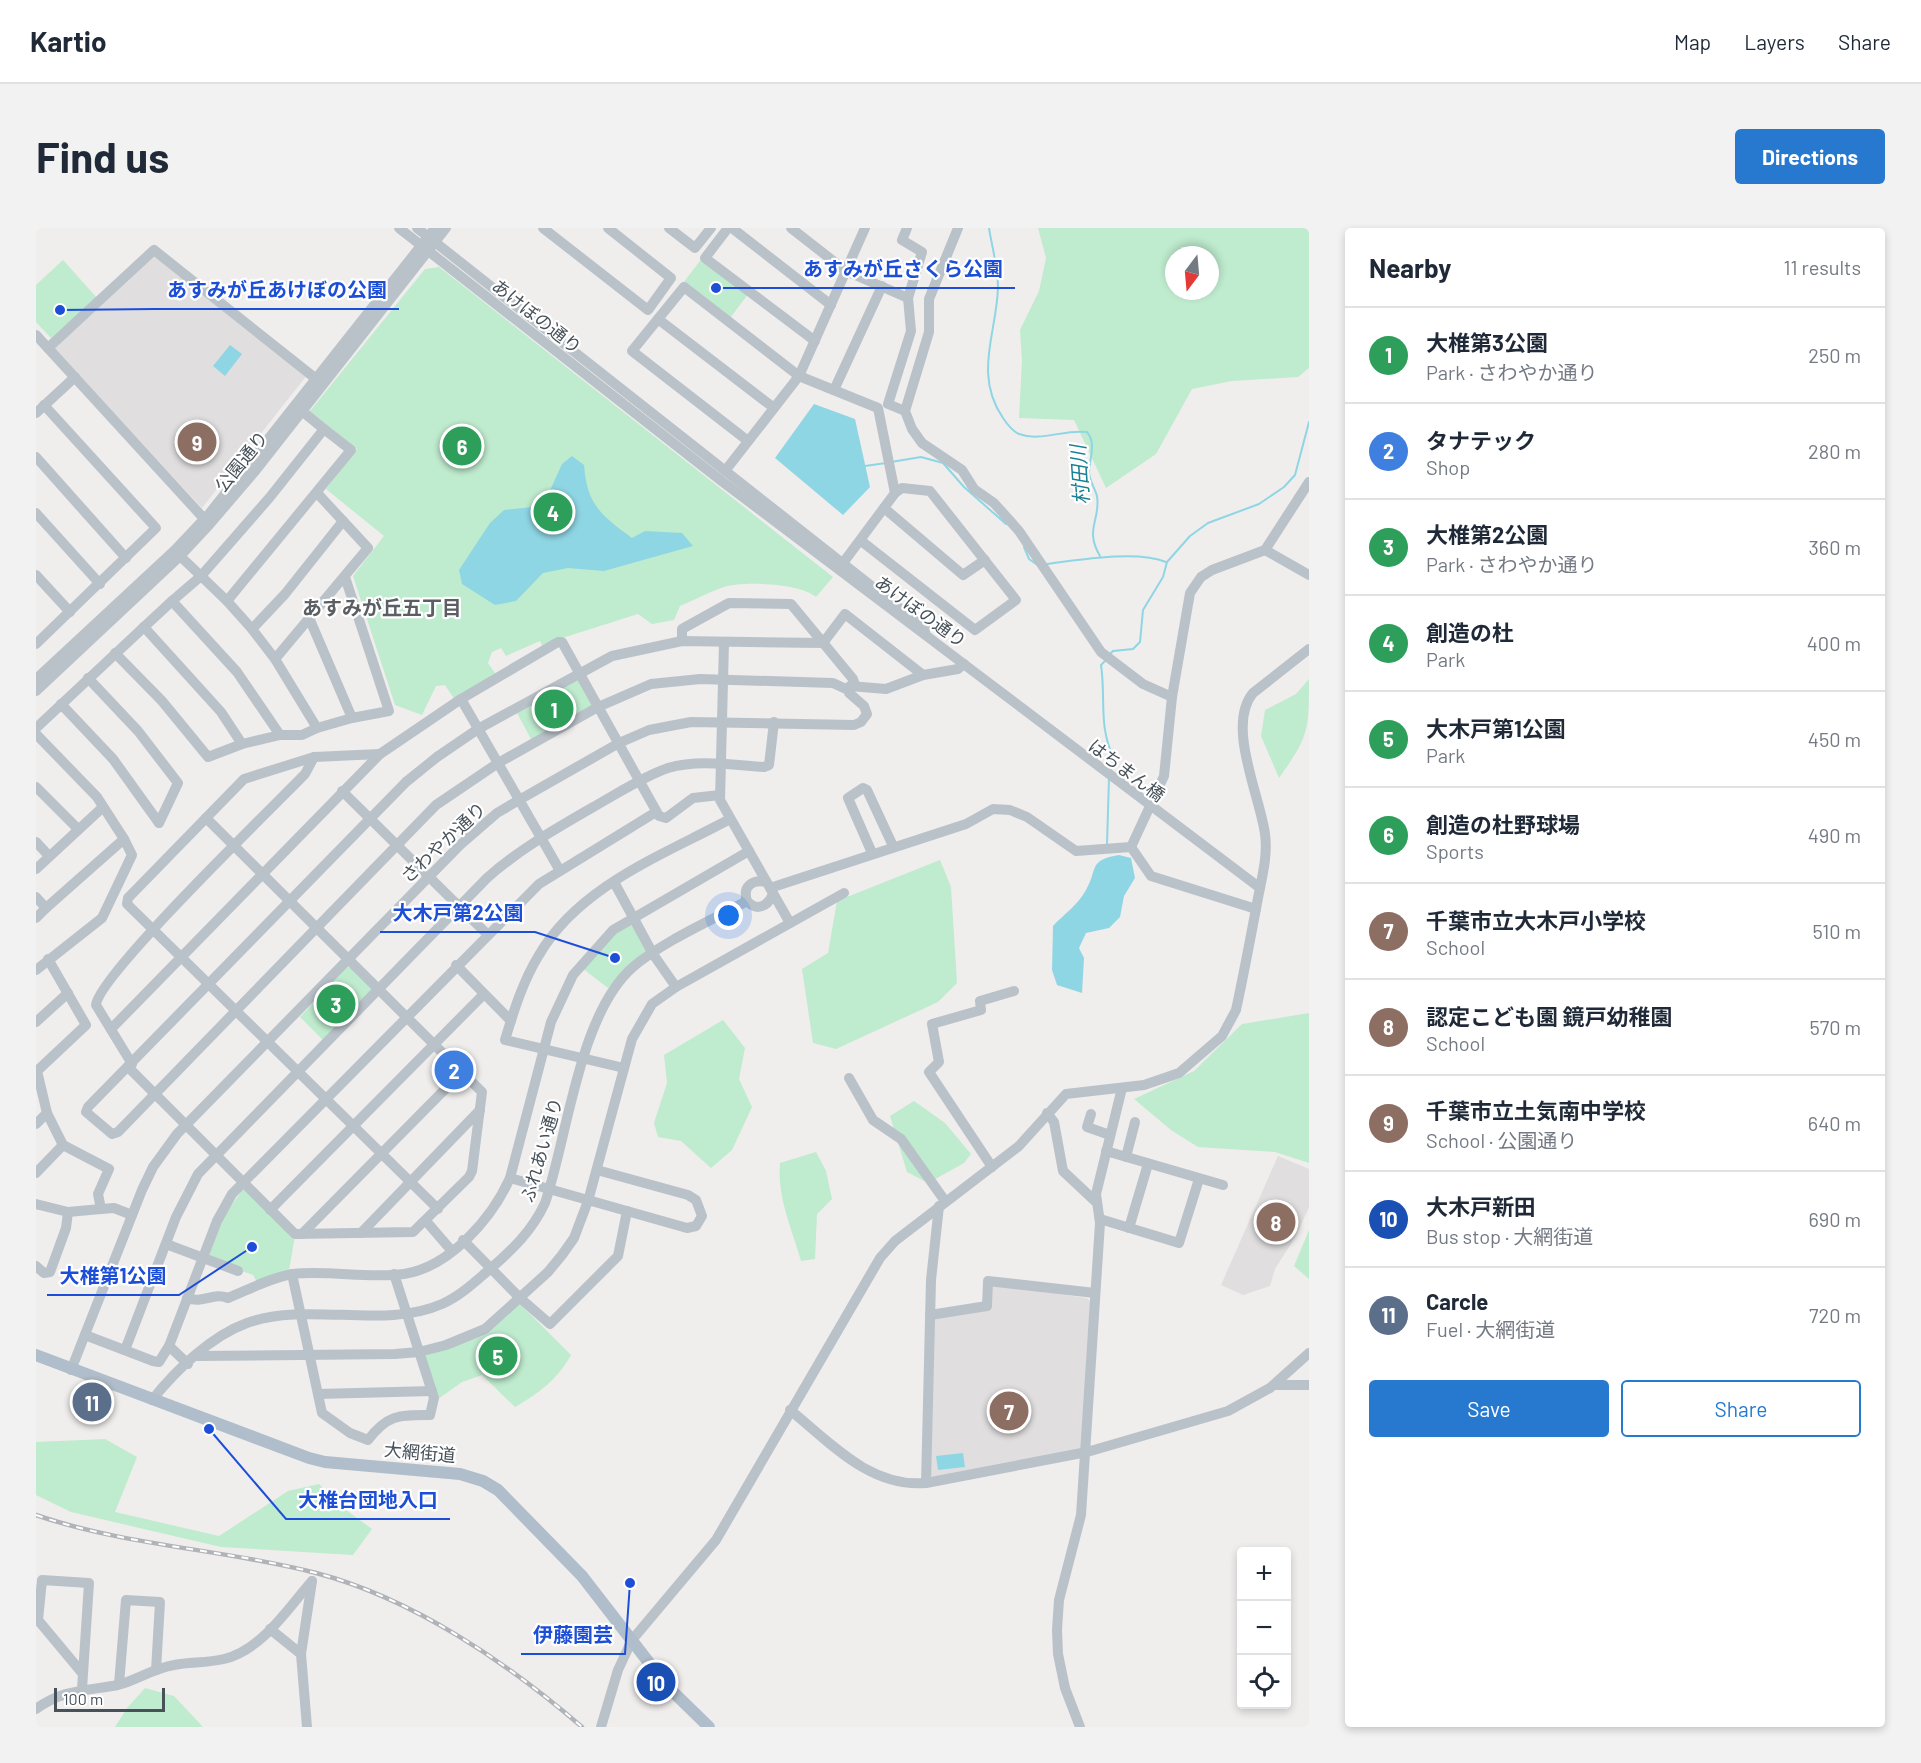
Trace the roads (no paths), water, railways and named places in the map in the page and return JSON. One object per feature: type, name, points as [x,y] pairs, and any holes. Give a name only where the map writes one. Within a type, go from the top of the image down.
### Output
[{"type":"main road","name":"大網街道","points":[[36,1355],[309,1458],[460,1474],[483,1481],[505,1496],[575,1569],[667,1686],[709,1727]]},
{"type":"street","name":"あけぼの通り","points":[[399,228],[430,241],[725,471],[841,566]]},
{"type":"street","name":"あけぼの通り","points":[[417,228],[430,241],[841,566],[908,612],[963,663],[1071,747]]},
{"type":"street","name":"公園通り","points":[[36,691],[180,556],[299,409],[430,241],[446,228]]},
{"type":"street","points":[[543,228],[648,310],[671,278],[608,228]]},
{"type":"street","points":[[669,228],[695,248],[711,228]]},
{"type":"street","points":[[815,341],[705,258],[730,228],[831,305]]},
{"type":"street","points":[[791,228],[846,271],[908,298]]},
{"type":"street","points":[[905,411],[888,404],[911,331],[908,298],[922,252],[902,240],[907,228]]},
{"type":"street","points":[[958,228],[929,299],[929,332],[905,411],[912,429],[922,444],[962,470],[974,489],[994,503],[1019,531],[1101,651],[1143,684],[1172,697]]},
{"type":"street","points":[[725,471],[799,376],[846,271],[860,230]]},
{"type":"street","points":[[48,348],[154,250],[319,382]]},
{"type":"street","points":[[748,441],[632,351],[684,286],[799,376],[878,408],[895,492]]},
{"type":"street","points":[[834,390],[882,286]]},
{"type":"street","points":[[658,319],[774,408]]},
{"type":"street","points":[[36,335],[207,522]]},
{"type":"street","points":[[38,638],[70,612],[156,528],[40,409],[75,377]]},
{"type":"street","points":[[227,601],[351,450],[299,409]]},
{"type":"street","points":[[36,728],[201,576],[270,497],[324,429]]},
{"type":"street","points":[[36,457],[126,558]]},
{"type":"street","points":[[1131,847],[1164,776],[1172,697],[1184,639],[1187,603],[1195,583],[1212,570],[1265,550],[1309,482]]},
{"type":"street","points":[[841,566],[895,492],[902,489],[930,491],[1016,600],[975,630],[860,540]]},
{"type":"street","points":[[275,659],[368,548],[317,493]]},
{"type":"street","points":[[884,508],[963,575],[985,560]]},
{"type":"street","points":[[36,513],[100,584]]},
{"type":"street","points":[[252,629],[285,594],[343,521]]},
{"type":"street","name":"公園通り","points":[[36,679],[207,522]]},
{"type":"street","points":[[1265,550],[1309,575]]},
{"type":"street","points":[[180,556],[227,601],[252,629],[275,659],[317,728]]},
{"type":"street","points":[[36,575],[70,612]]},
{"type":"street","points":[[116,653],[162,701],[208,757],[242,744],[280,735],[302,735],[352,718],[389,711],[345,577]]},
{"type":"street","points":[[172,601],[237,672],[280,735]]},
{"type":"street","points":[[682,641],[682,629],[729,603],[791,604],[823,643],[851,687]]},
{"type":"street","points":[[823,643],[845,614],[923,675]]},
{"type":"street","points":[[310,620],[352,718]]},
{"type":"street","points":[[144,627],[221,712],[242,744]]},
{"type":"street","points":[[111,1029],[380,754],[461,699],[560,641],[659,816],[666,818],[693,798],[720,795]]},
{"type":"street","points":[[823,643],[682,641],[633,650],[612,656],[478,729],[406,782],[86,1112],[112,1134],[118,1132],[156,1096],[235,1010],[318,929],[436,805],[498,763],[598,707],[651,684],[675,680],[834,683],[851,687],[886,689],[923,675],[958,669],[963,663]]},
{"type":"street","points":[[724,642],[720,795],[730,819],[790,923]]},
{"type":"street","points":[[601,1727],[620,1663],[632,1640],[716,1540],[880,1258],[895,1241],[1018,1146],[1057,1101],[1074,1091],[1122,1088],[1165,1080],[1179,1073],[1222,1036],[1236,1010],[1267,843],[1262,813],[1246,757],[1243,712],[1246,702],[1253,693],[1309,650]]},
{"type":"street","points":[[61,704],[113,759],[159,823],[178,783],[138,731],[88,678]]},
{"type":"street","name":"さわやか通り","points":[[71,1370],[153,1167],[185,1125],[478,829],[519,800],[619,743],[669,724],[774,722],[854,725],[861,722],[867,714],[851,687]]},
{"type":"street","points":[[461,699],[559,869]]},
{"type":"street","points":[[125,1350],[188,1191],[215,1155],[459,906],[511,856],[540,837],[640,781],[668,768],[688,764],[764,767],[769,765],[774,722]]},
{"type":"street","points":[[36,734],[98,797],[132,855],[102,918],[36,970]]},
{"type":"street","name":"はちまん橋","points":[[1071,747],[1260,888]]},
{"type":"street","points":[[380,754],[314,757],[244,779],[128,898],[127,904],[438,1209]]},
{"type":"street","points":[[206,818],[234,846],[262,874],[290,901],[406,1017],[482,1092],[472,1171],[469,1178],[413,1232],[296,1234],[156,1096],[130,1065],[96,1005],[97,999],[114,974],[153,930],[234,846],[305,774],[314,757]]},
{"type":"street","points":[[36,787],[78,830]]},
{"type":"street","points":[[872,854],[848,798],[862,788],[867,790],[893,846]]},
{"type":"street","points":[[342,791],[487,934]]},
{"type":"street","points":[[36,869],[103,807]]},
{"type":"street","points":[[770,888],[966,824],[993,809],[1010,810],[1027,817],[1076,851],[1131,847]]},
{"type":"street","points":[[85,1335],[159,1362],[169,1346],[223,1208],[242,1183],[522,899],[559,869],[656,812]]},
{"type":"street","points":[[624,1068],[505,1040],[526,978],[540,953],[572,913],[614,882],[730,819]]},
{"type":"street","points":[[36,918],[124,839]]},
{"type":"street","points":[[36,842],[49,856]]},
{"type":"street","points":[[1131,847],[1151,876],[1256,909]]},
{"type":"street","points":[[188,1298],[198,1302],[220,1295],[228,1298],[292,1274],[394,1274],[422,1269],[438,1262],[463,1240],[492,1209],[510,1178],[551,1022],[573,975],[604,938],[634,917],[748,851]]},
{"type":"street","points":[[760,881],[770,888],[768,904],[755,907],[747,901],[746,890],[749,884],[760,881]]},
{"type":"street","points":[[614,882],[653,954],[676,987]]},
{"type":"street","points":[[169,1346],[192,1360],[310,1354],[419,1352],[485,1329],[520,1298],[562,1255],[573,1238],[588,1201],[624,1068],[640,1023],[652,1004],[676,987],[844,893]]},
{"type":"street","points":[[36,897],[46,908]]},
{"type":"street","name":"ふれあい通り","points":[[152,1400],[192,1360],[222,1336],[246,1323],[300,1314],[406,1313],[441,1304],[461,1293],[492,1268],[523,1239],[536,1222],[550,1190],[594,1025],[609,995],[634,967],[653,954],[747,901]]},
{"type":"street","points":[[48,959],[86,1025],[36,1071],[47,1113],[63,1145],[109,1169],[98,1194],[100,1209]]},
{"type":"street","points":[[456,965],[511,1021]]},
{"type":"street","points":[[987,1170],[929,1072],[939,1062],[932,1024],[981,1010],[980,1000],[1014,991]]},
{"type":"street","points":[[36,1022],[68,993]]},
{"type":"street","points":[[270,1210],[484,994]]},
{"type":"street","points":[[302,1234],[462,1072]]},
{"type":"street","points":[[849,1078],[873,1120],[900,1139],[942,1203],[930,1315],[926,1483]]},
{"type":"street","points":[[1095,1201],[1122,1088]]},
{"type":"street","points":[[361,1233],[480,1110]]},
{"type":"street","points":[[36,1124],[47,1113]]},
{"type":"street","points":[[1047,1113],[1054,1122],[1063,1172],[1095,1201],[1100,1209],[1087,1452],[1081,1515],[1059,1600],[1057,1630],[1058,1654],[1065,1688],[1080,1727]]},
{"type":"street","points":[[1091,1114],[1087,1127],[1110,1135]]},
{"type":"street","points":[[1126,1157],[1135,1122]]},
{"type":"street","points":[[36,1173],[63,1145]]},
{"type":"street","points":[[1106,1152],[1223,1185]]},
{"type":"street","points":[[1129,1228],[1148,1164]]},
{"type":"street","points":[[510,1178],[687,1228],[696,1226],[702,1216],[696,1200],[688,1195],[597,1170]]},
{"type":"street","points":[[1100,1219],[1179,1243],[1199,1179]]},
{"type":"street","points":[[36,1206],[68,1212],[114,1208],[132,1215]]},
{"type":"street","points":[[463,1240],[547,1323],[554,1322],[618,1256],[627,1211]]},
{"type":"street","points":[[36,1266],[44,1273],[50,1272],[66,1228],[68,1212]]},
{"type":"street","points":[[426,1221],[451,1251]]},
{"type":"street","points":[[166,1244],[238,1271]]},
{"type":"street","points":[[292,1274],[322,1413],[350,1433],[368,1440],[379,1426],[390,1418],[430,1415],[434,1398],[394,1274]]},
{"type":"street","points":[[930,1315],[987,1306],[988,1281],[1095,1293]]},
{"type":"street","points":[[790,1410],[877,1476],[908,1485],[1087,1452],[1228,1411],[1274,1385],[1309,1353]]},
{"type":"street","points":[[1274,1385],[1309,1385]]},
{"type":"street","points":[[318,1394],[432,1391]]},
{"type":"street","points":[[82,1689],[83,1674],[89,1583],[42,1580],[37,1621],[83,1674]]},
{"type":"street","points":[[36,1710],[52,1697],[82,1689],[119,1684],[175,1664],[201,1664],[227,1659],[270,1629],[312,1581],[300,1654],[307,1727]]},
{"type":"street","points":[[119,1684],[126,1600],[160,1602],[156,1670]]},
{"type":"street","points":[[270,1629],[300,1654]]},
{"type":"water","points":[[230,345],[242,354],[225,376],[213,366]]},
{"type":"water","points":[[814,404],[855,419],[870,487],[843,515],[775,458]]},
{"type":"water","points":[[572,456],[584,465],[592,500],[612,523],[632,538],[645,531],[682,533],[693,546],[604,571],[568,568],[543,573],[516,601],[495,605],[462,584],[459,570],[490,523],[504,510],[543,506],[562,464]]},
{"type":"water","points":[[1119,855],[1131,858],[1135,878],[1124,896],[1120,917],[1109,928],[1086,933],[1079,948],[1084,958],[1082,993],[1057,985],[1052,970],[1053,926],[1083,895],[1090,883],[1095,866],[1102,860]]},
{"type":"water","points":[[963,1453],[965,1467],[938,1470],[936,1456]]},
{"type":"waterway","name":"村田川","points":[[989,228],[998,287],[988,369],[989,385],[994,402],[1006,423],[1019,434],[1036,437],[1087,432],[1092,442],[1089,473],[1098,504],[1093,539],[1100,556]]},
{"type":"waterway","name":"村田川","points":[[1109,655],[1113,651],[1133,649],[1140,642],[1143,610],[1163,577],[1167,562],[1190,536],[1208,523],[1259,504],[1284,487],[1295,475],[1309,422]]},
{"type":"waterway","points":[[891,462],[921,457],[943,463],[964,487],[1006,524]]},
{"type":"waterway","points":[[865,466],[886,463]]},
{"type":"waterway","points":[[1024,547],[1029,559],[1036,564]]},
{"type":"waterway","name":"村田川","points":[[1047,564],[1124,556],[1154,558],[1166,562]]},
{"type":"waterway","points":[[1106,660],[1101,665],[1104,724],[1114,758],[1111,770]]},
{"type":"waterway","points":[[1107,844],[1109,778]]},
{"type":"railway","points":[[36,1515],[105,1534],[281,1565],[352,1584],[388,1599],[457,1635],[523,1679],[582,1727]]},
{"type":"place","name":"あすみが丘さくら公園","points":[[716,288]]},
{"type":"place","name":"あすみが丘あけぼの公園","points":[[60,310]]},
{"type":"place","name":"千葉市立土気南中学校","points":[[197,442]]},
{"type":"place","name":"創造の杜野球場","points":[[462,446]]},
{"type":"place","name":"創造の杜","points":[[553,512]]},
{"type":"place","name":"大椎第3公園","points":[[554,709]]},
{"type":"place","name":"大木戸第2公園","points":[[615,958]]},
{"type":"place","name":"大椎第2公園","points":[[336,1004]]},
{"type":"place","name":"タナテック","points":[[454,1070]]},
{"type":"place","name":"認定こども園 鏡戸幼稚園","points":[[1276,1222]]},
{"type":"place","name":"大椎第1公園","points":[[252,1247]]},
{"type":"place","name":"大木戸第1公園","points":[[498,1356]]},
{"type":"place","name":"Carcle","points":[[92,1402]]},
{"type":"place","name":"千葉市立大木戸小学校","points":[[1009,1411]]},
{"type":"place","name":"大椎台団地入口","points":[[209,1429]]},
{"type":"place","name":"伊藤園芸","points":[[630,1583]]},
{"type":"place","name":"大木戸新田","points":[[656,1682]]},
{"type":"district","name":"あすみが丘五丁目","points":[[382,607]]}]
